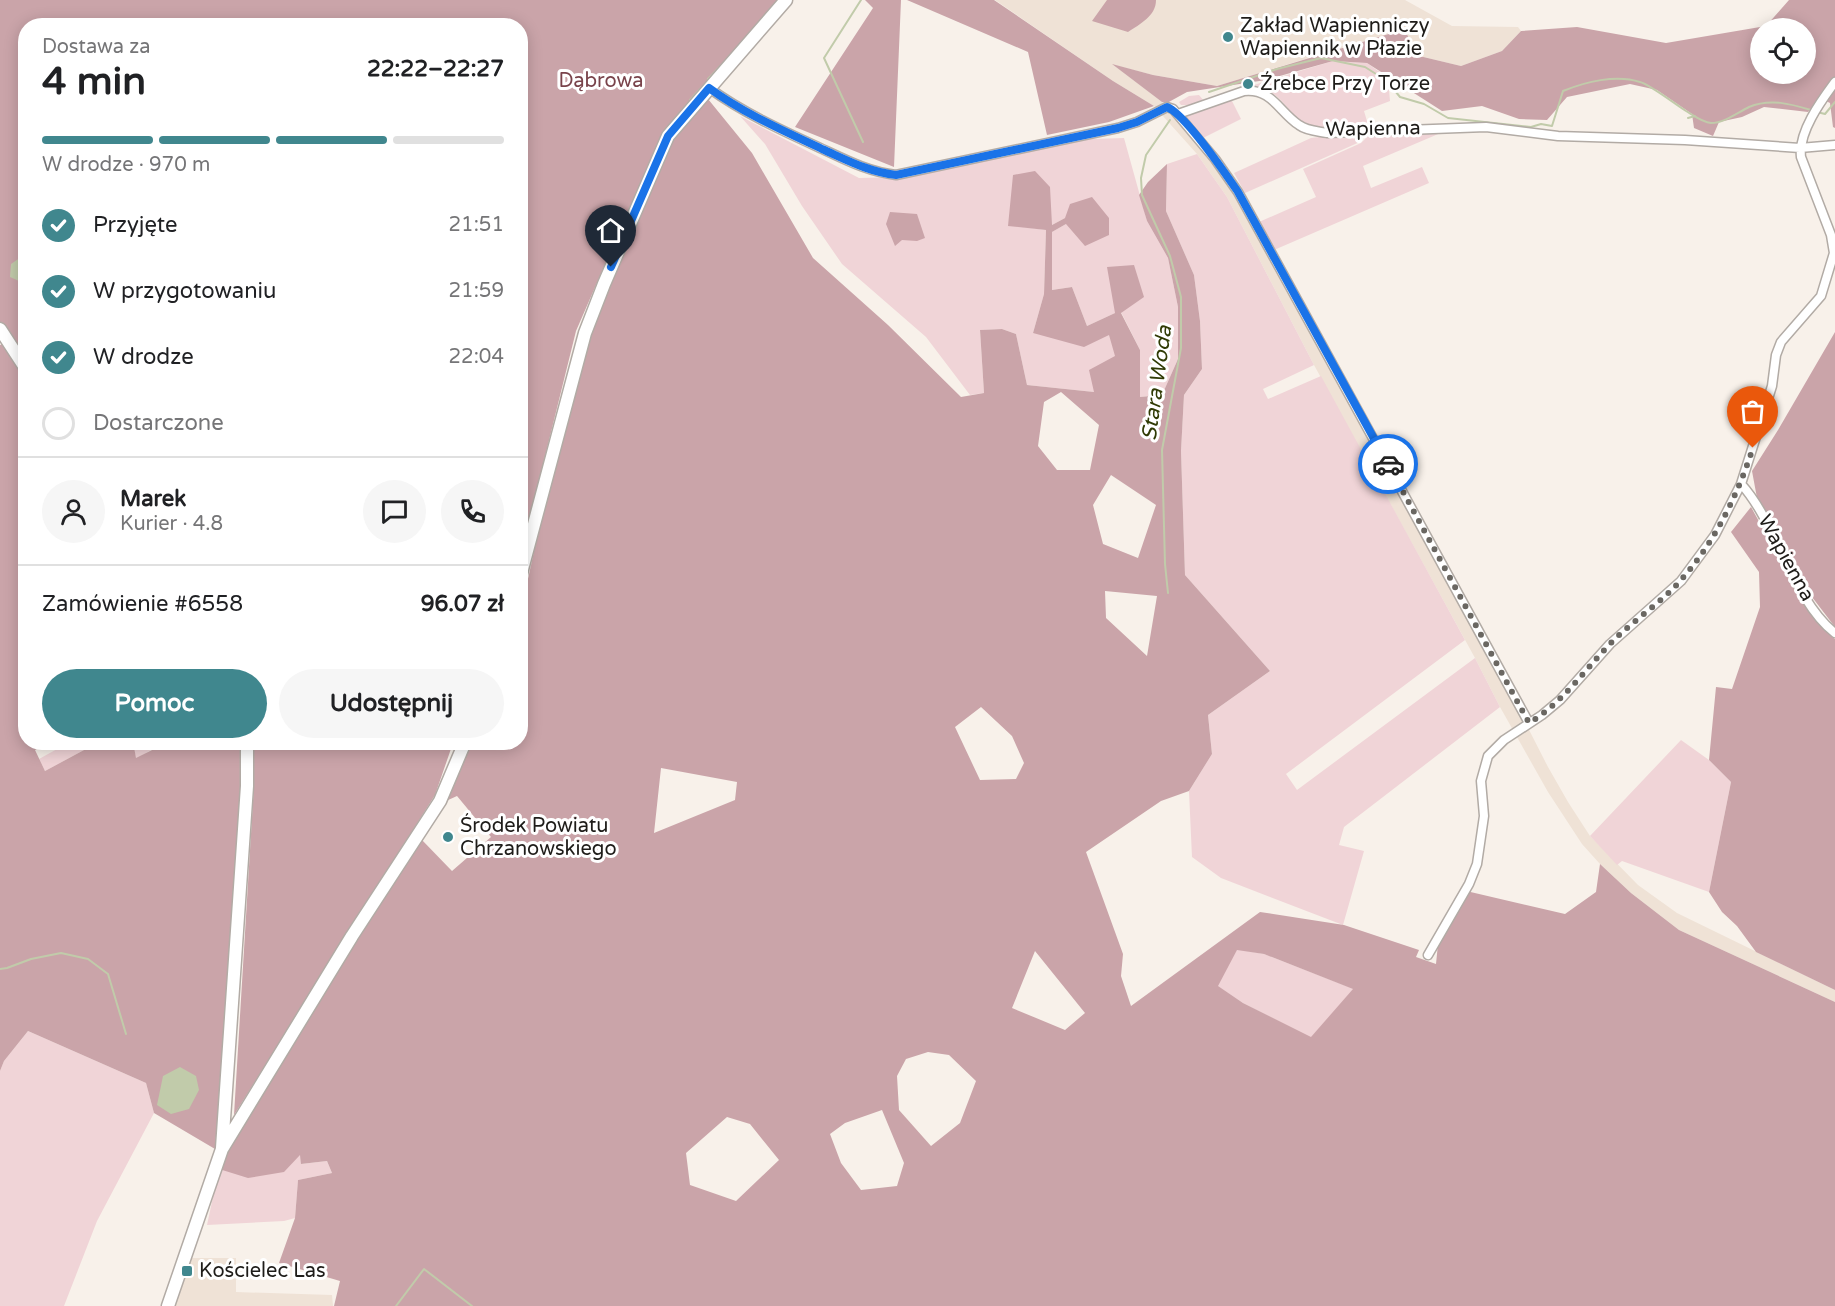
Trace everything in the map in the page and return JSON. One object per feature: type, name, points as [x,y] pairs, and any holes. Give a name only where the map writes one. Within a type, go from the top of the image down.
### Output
[{"type":"main road","points":[[528,547],[585,333],[668,136],[786,0]]},
{"type":"main road","points":[[0,329],[18,357]]},
{"type":"main road","points":[[222,1149],[247,786],[247,750]]},
{"type":"main road","points":[[168,1306],[222,1149],[352,936],[440,801],[462,750]]},
{"type":"street","points":[[1428,955],[1469,884],[1477,864],[1484,816],[1481,781],[1488,756],[1494,748],[1560,700],[1610,644],[1681,581],[1714,535],[1741,484],[1772,386],[1776,355],[1781,342],[1821,296],[1834,254],[1831,235],[1801,157],[1800,148],[1818,104],[1835,82]]},
{"type":"street","name":"Wapienna","points":[[709,88],[729,102],[790,134],[862,167],[896,175],[1118,128],[1137,122],[1167,107],[1178,114],[1253,90],[1268,95],[1298,125],[1306,129],[1328,133],[1486,127],[1558,136],[1800,148],[1835,145]]},
{"type":"street","points":[[1178,114],[1215,159],[1238,192],[1529,723]]},
{"type":"street","name":"Wapienna","points":[[1741,484],[1755,504],[1809,602],[1835,633]]},
{"type":"shaded area","name":"Zakład Wapienniczy Wapiennik w Płazie","points":[[995,0],[1405,0],[1452,26],[1518,27],[1521,31],[1502,51],[1461,66],[1415,55],[1404,29],[1217,86],[1153,75],[1114,65],[1162,102],[1203,147],[1235,195],[1548,767],[1590,836],[1638,885],[1677,913],[1835,990],[1835,1002],[1679,930],[1631,893],[1582,844],[1548,792],[1500,707],[1314,365],[1227,197],[1197,154],[1154,106],[1113,81]]},
{"type":"shaded area","points":[[1333,61],[1367,63],[1388,78],[1390,101],[1364,111],[1369,128],[1331,131],[1309,127],[1299,121],[1279,99],[1268,91],[1244,88]]},
{"type":"shaded area","points":[[1199,95],[1204,101],[1193,105],[1181,105],[1179,102],[1189,96]]},
{"type":"shaded area","points":[[1231,99],[1241,119],[1203,138],[1184,117]]},
{"type":"shaded area","points":[[740,116],[859,178],[904,177],[1020,151],[1091,139],[1124,138],[1147,221],[1168,258],[1178,307],[1178,359],[1162,395],[1140,397],[1140,350],[1121,312],[1087,326],[1072,287],[1052,290],[1052,232],[1066,224],[1065,218],[1052,225],[1008,225],[1046,230],[1044,294],[1033,333],[1110,334],[1116,356],[1094,392],[1027,385],[1016,334],[1002,329],[980,330],[984,393],[970,395],[926,337],[842,264],[802,206],[765,144]]},
{"type":"shaded area","points":[[1450,129],[1363,166],[1371,188],[1422,167],[1429,183],[1274,250],[1259,222],[1316,197],[1303,169],[1361,143],[1369,135]]},
{"type":"shaded area","points":[[1360,136],[1362,141],[1245,193],[1234,173],[1311,138]]},
{"type":"shaded area","points":[[1197,154],[1227,197],[1314,365],[1263,389],[1268,399],[1321,376],[1465,640],[1286,774],[1297,790],[1475,658],[1500,707],[1344,827],[1339,845],[1364,851],[1343,925],[1221,878],[1192,857],[1189,791],[1212,754],[1208,715],[1270,671],[1185,575],[1181,451],[1184,395],[1202,369],[1200,321],[1194,275],[1166,211],[1167,164]]},
{"type":"shaded area","points":[[18,259],[18,281],[10,277],[11,264]]},
{"type":"shaded area","points":[[1681,740],[1709,760],[1731,782],[1709,892],[1622,861],[1617,865],[1590,836]]},
{"type":"shaded area","points":[[55,750],[84,750],[45,771],[39,759]]},
{"type":"shaded area","points":[[134,750],[151,750],[136,759]]},
{"type":"shaded area","points":[[1237,949],[1264,954],[1354,989],[1311,1038],[1243,1003],[1217,986]]},
{"type":"shaded area","points":[[28,1031],[146,1083],[154,1113],[97,1221],[64,1306],[0,1306],[0,1071],[4,1061]]},
{"type":"shaded area","points":[[180,1067],[196,1076],[199,1090],[189,1109],[171,1114],[157,1105],[163,1076]]},
{"type":"shaded area","points":[[301,1154],[301,1164],[327,1161],[332,1173],[298,1180],[295,1218],[284,1221],[207,1225],[219,1169]]},
{"type":"shaded area","points":[[191,1258],[236,1258],[236,1292],[332,1295],[333,1306],[172,1306]]},
{"type":"green space","name":"Dąbrowa","points":[[0,0],[780,0],[663,131],[576,331],[528,520],[528,18],[18,18],[18,351],[0,323]]},
{"type":"green space","points":[[865,0],[901,0],[894,167],[795,127],[873,8]]},
{"type":"green space","points":[[907,0],[994,0],[1113,81],[1154,106],[1109,122],[1047,135],[1028,52]]},
{"type":"green space","points":[[1107,0],[1156,0],[1150,15],[1128,32],[1092,21]]},
{"type":"green space","points":[[1789,0],[1835,0],[1835,128],[1830,103],[1820,98],[1808,112],[1764,107],[1742,117],[1719,122],[1713,136],[1694,128],[1692,114],[1657,90],[1630,84],[1567,97],[1547,120],[1519,119],[1482,106],[1442,111],[1367,63],[1333,61],[1266,80],[1187,92],[1167,103],[1162,102],[1112,64],[1153,75],[1217,86],[1405,29],[1415,55],[1461,66],[1502,51],[1521,31],[1577,27],[1666,43],[1750,29],[1750,84],[1816,84],[1816,18],[1773,18]]},
{"type":"green space","points":[[708,99],[752,153],[813,258],[888,325],[961,397],[984,393],[980,330],[1002,329],[1016,334],[1027,385],[1094,392],[1089,370],[1115,356],[1109,335],[1084,347],[1033,333],[1044,294],[1046,230],[1008,226],[1013,175],[1035,171],[1050,187],[1052,225],[1065,218],[1070,204],[1092,197],[1109,218],[1109,235],[1085,246],[1066,224],[1052,232],[1052,290],[1072,287],[1087,326],[1115,313],[1107,267],[1134,265],[1144,297],[1121,313],[1140,350],[1140,397],[1162,395],[1178,359],[1178,307],[1168,258],[1147,221],[1139,195],[1148,182],[1167,164],[1166,211],[1194,275],[1200,321],[1202,369],[1184,395],[1181,451],[1185,575],[1270,671],[1208,715],[1212,754],[1189,791],[1161,801],[1086,852],[1123,954],[1121,976],[1131,1006],[1260,912],[1344,925],[1419,950],[1416,957],[1436,964],[1438,944],[1462,890],[1565,914],[1596,892],[1600,864],[1631,893],[1679,930],[1835,1002],[1835,1306],[334,1306],[340,1281],[279,1263],[295,1218],[298,1180],[332,1173],[327,1161],[301,1164],[300,1155],[284,1172],[248,1178],[219,1169],[223,1155],[421,839],[452,871],[491,837],[457,796],[446,801],[465,750],[528,750],[528,579],[543,510],[590,333],[673,138]],"holes":[[[1061,392],[1099,425],[1090,470],[1057,470],[1038,446],[1044,402]],[[1111,475],[1156,505],[1138,558],[1103,544],[1093,505]],[[1105,591],[1157,596],[1147,656],[1106,618]],[[981,707],[1012,736],[1024,763],[1016,779],[980,780],[955,727]],[[661,768],[737,782],[735,800],[654,833]],[[1237,950],[1264,954],[1353,989],[1311,1037],[1243,1003],[1218,986]],[[1035,951],[1085,1013],[1065,1030],[1012,1008]],[[928,1052],[949,1055],[976,1081],[960,1123],[931,1146],[899,1110],[897,1076],[906,1059]],[[882,1110],[904,1163],[897,1186],[861,1190],[841,1163],[830,1134],[845,1123]],[[727,1117],[750,1124],[779,1160],[736,1201],[690,1185],[686,1153]]]},
{"type":"green space","points":[[890,212],[917,214],[925,238],[917,241],[902,240],[895,246],[886,224]]},
{"type":"green space","points":[[1835,332],[1835,627],[1812,597],[1757,498],[1752,471]]},
{"type":"green space","points":[[5,343],[18,363],[18,750],[35,750],[45,771],[84,750],[135,750],[136,758],[152,750],[242,750],[243,787],[215,1149],[154,1113],[146,1083],[28,1031],[4,1061],[0,1071],[0,345]]},
{"type":"green space","points":[[1751,507],[1800,596],[1823,628],[1835,639],[1835,990],[1756,952],[1737,926],[1722,912],[1709,892],[1731,782],[1709,760],[1716,687],[1732,689],[1760,607],[1759,572],[1731,532]]},
{"type":"green space","points":[[253,750],[451,750],[435,795],[234,1115],[254,784]]},
{"type":"waterway","points":[[861,0],[824,58],[863,142]]},
{"type":"waterway","points":[[708,79],[729,57]]},
{"type":"waterway","name":"Stara Woda","points":[[1209,92],[1277,69],[1321,58],[1365,67],[1387,81],[1400,97],[1424,104],[1448,118],[1531,127],[1541,124],[1552,126],[1563,91],[1591,82],[1611,79],[1631,80],[1644,84],[1695,116],[1711,123],[1721,121],[1757,104],[1773,102],[1811,110]]},
{"type":"waterway","points":[[690,100],[702,87]]},
{"type":"waterway","name":"Stara Woda","points":[[1817,112],[1825,114],[1835,102]]},
{"type":"waterway","name":"Stara Woda","points":[[1688,118],[1695,116]]},
{"type":"waterway","name":"Stara Woda","points":[[1168,593],[1162,450],[1181,348],[1181,297],[1170,256],[1142,195],[1141,178],[1146,155],[1170,120]]},
{"type":"waterway","points":[[0,969],[31,959],[61,953],[88,959],[108,974],[126,1034]]},
{"type":"waterway","points":[[396,1306],[424,1269],[472,1306]]},
{"type":"way so far","points":[[1388,464],[1529,723],[1560,700],[1610,644],[1681,581],[1704,552],[1720,526],[1741,484],[1753,448]]},
{"type":"place","name":"Zakład Wapienniczy Wapiennik w Płazie","points":[[1228,37]]},
{"type":"place","name":"Źrebce Przy Torze","points":[[1248,84]]},
{"type":"place","name":"Środek Powiatu Chrzanowskiego","points":[[448,837]]},
{"type":"place","name":"Kościelec Las","points":[[187,1271]]},
{"type":"route","points":[[611,267],[668,136],[709,88],[729,102],[790,134],[862,167],[896,175],[1100,133],[1137,122],[1167,107],[1178,114],[1215,159],[1238,192],[1388,464]]}]
